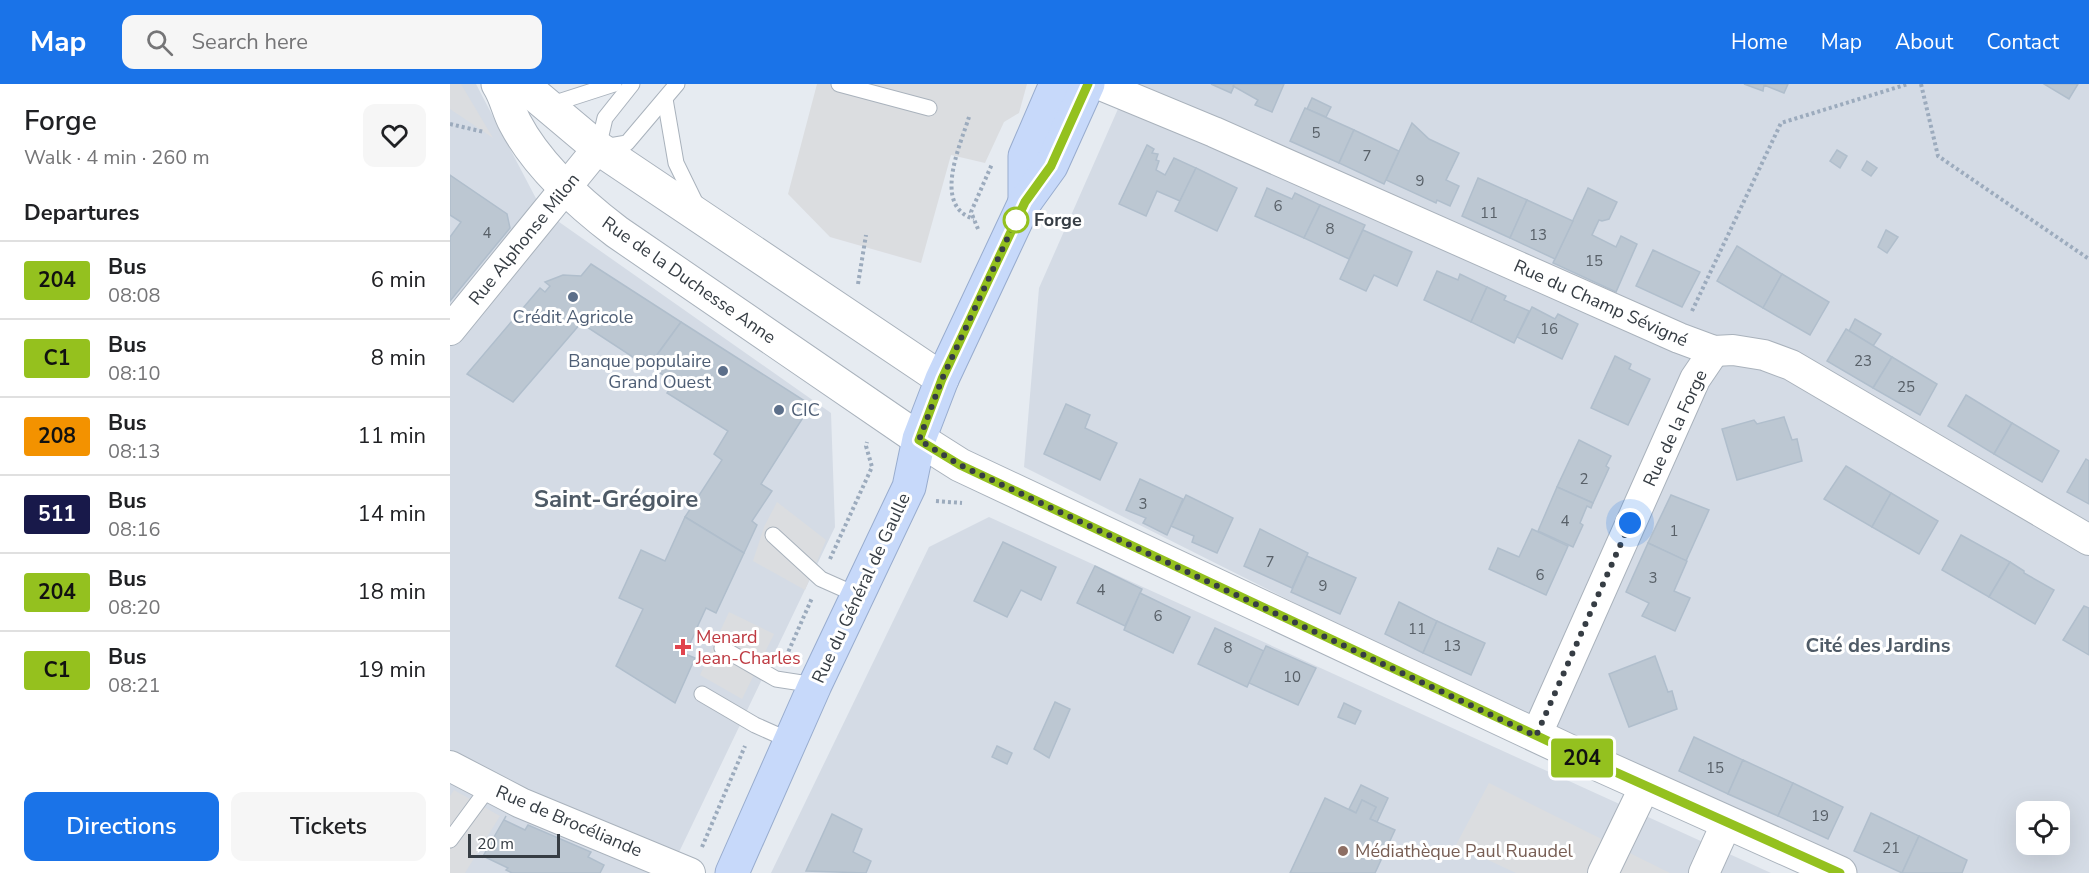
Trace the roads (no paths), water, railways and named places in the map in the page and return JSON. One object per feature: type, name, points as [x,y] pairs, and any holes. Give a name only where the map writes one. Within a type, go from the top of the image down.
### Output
[{"type":"main road","name":"Rue du Général de Gaulle","points":[[1025,202],[1025,156],[1056,84]]},
{"type":"main road","name":"Rue du Général de Gaulle","points":[[732,873],[857,595],[909,487],[919,440],[942,379],[1025,202],[1051,166],[1088,84]]},
{"type":"street","name":"Rue de la Duchesse Anne","points":[[498,84],[504,92],[514,121],[527,142],[566,189],[587,209],[919,440],[960,465],[1536,736],[1840,873]]},
{"type":"street","name":"Rue du Champ Sévigné","points":[[1098,84],[1214,132],[1679,338],[1714,351],[1733,350],[1764,355],[1791,365],[2089,540]]},
{"type":"street","points":[[536,95],[598,148],[942,379]]},
{"type":"street","name":"Rue Alphonse Milon","points":[[450,330],[598,148]]},
{"type":"street","name":"Rue de la Forge","points":[[1536,736],[1695,379],[1714,351]]},
{"type":"street","name":"Rue de Brocéliande","points":[[450,766],[489,787],[573,825],[644,864],[694,863]]},
{"type":"street","points":[[1603,873],[1645,786]]},
{"type":"street","points":[[1704,873],[1727,822]]},
{"type":"lane","points":[[536,95],[614,84]]},
{"type":"lane","points":[[632,84],[605,118],[598,148],[627,143],[677,84]]},
{"type":"lane","points":[[839,84],[929,108]]},
{"type":"lane","points":[[665,99],[676,164],[703,217]]},
{"type":"lane","points":[[773,535],[821,579],[857,595]]},
{"type":"lane","points":[[722,648],[777,679],[816,686]]},
{"type":"lane","points":[[702,694],[755,725],[791,741]]},
{"type":"lane","points":[[450,840],[489,787]]},
{"type":"place","name":"Forge","points":[[1016,220]]},
{"type":"place","name":"Crédit Agricole","points":[[573,297]]},
{"type":"place","name":"Banque populaire Grand Ouest","points":[[723,371]]},
{"type":"place","name":"CIC","points":[[779,410]]},
{"type":"place","name":"Menard Jean-Charles","points":[[683,647]]},
{"type":"place","name":"Médiathèque Paul Ruaudel","points":[[1343,851]]},
{"type":"district","name":"Saint-Grégoire","points":[[616,499]]},
{"type":"district","name":"Cité des Jardins","points":[[1878,645]]}]
